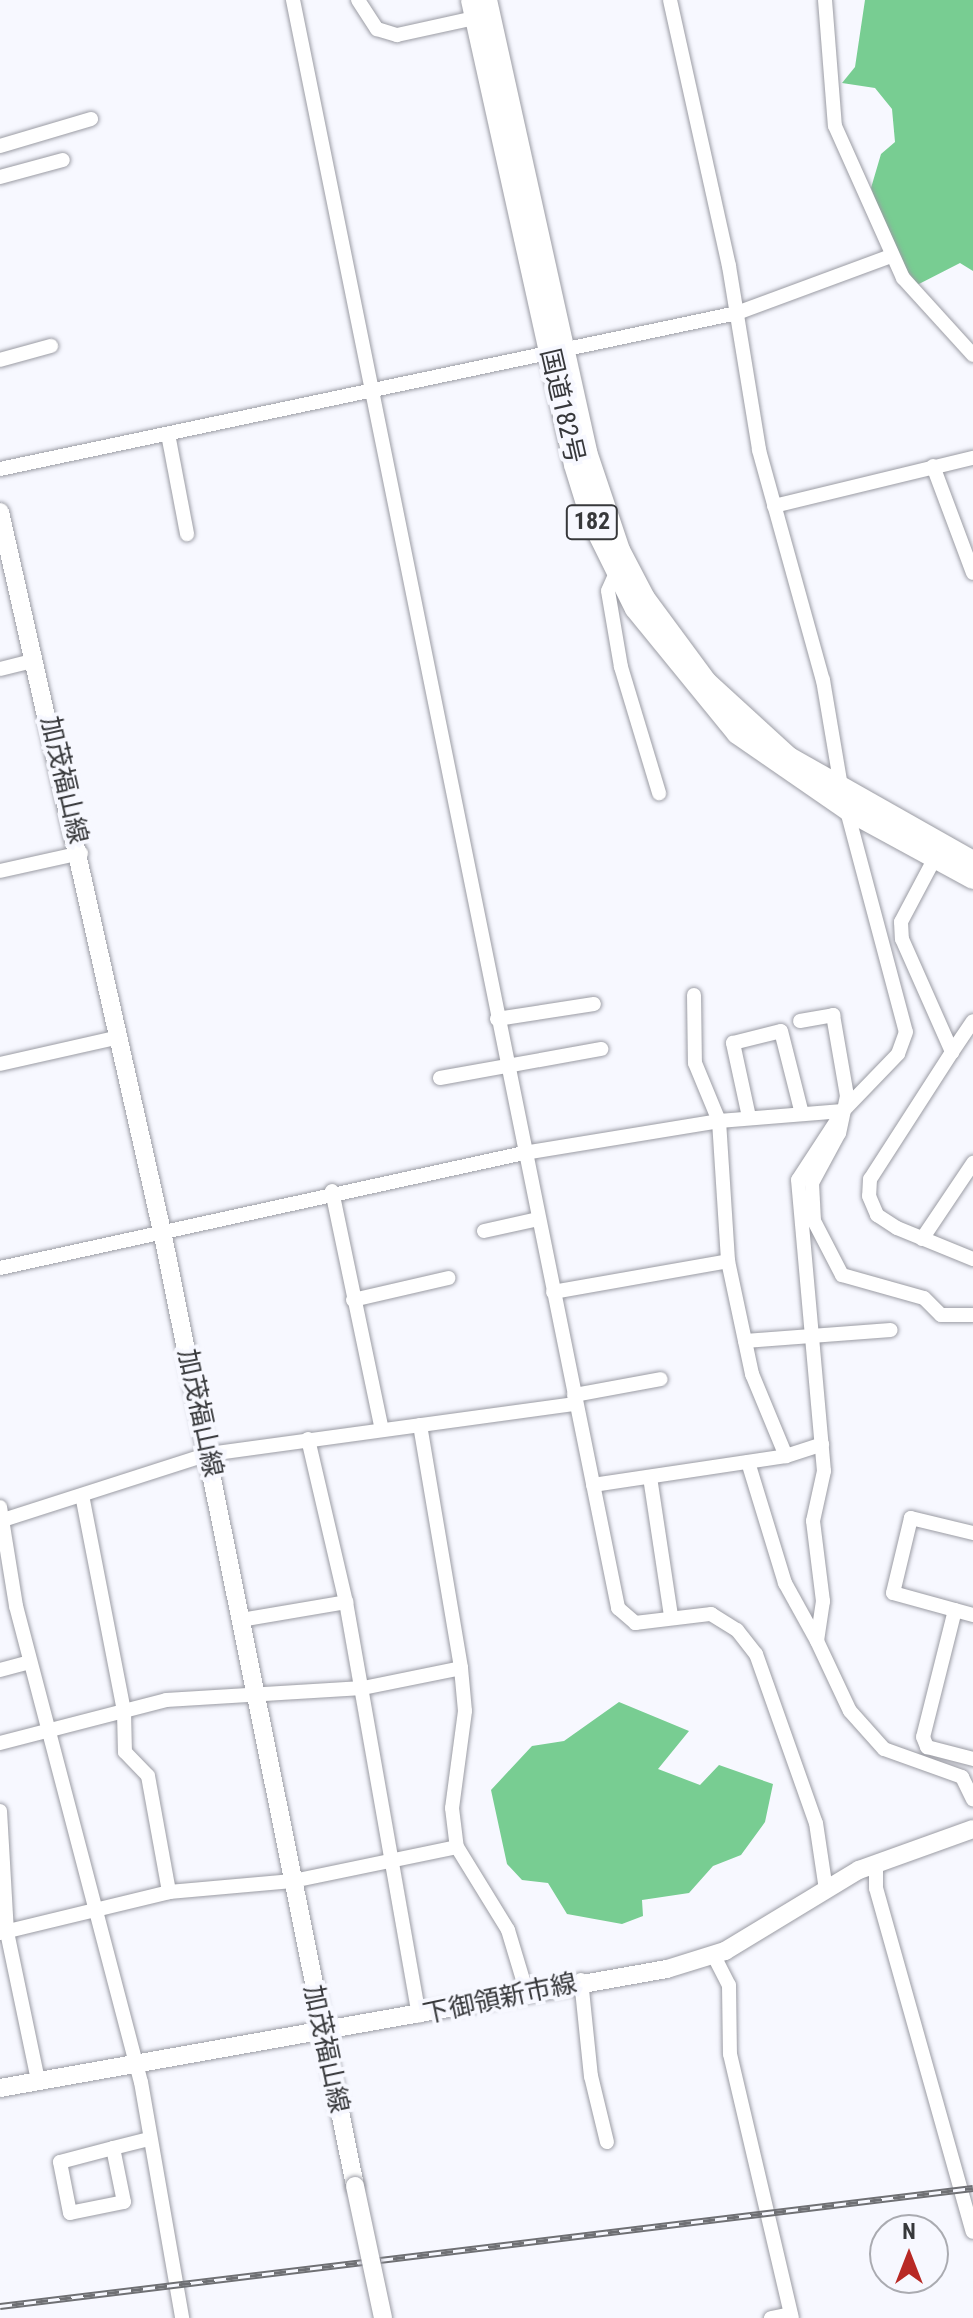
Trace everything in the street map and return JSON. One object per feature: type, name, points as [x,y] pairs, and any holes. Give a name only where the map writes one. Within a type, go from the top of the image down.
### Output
[{"type":"highway","name":"国道182号","points":[[487,0],[558,354],[574,465],[615,575],[697,694],[789,775],[850,812],[938,851],[973,861]]},
{"type":"highway","name":"国道182号","points":[[473,9],[558,354],[601,503],[645,598],[745,721],[842,792],[938,851],[973,879]]},
{"type":"main road","name":"加茂福山線","points":[[0,512],[81,853],[163,1236],[209,1454],[322,2036],[383,2318]]},
{"type":"main road","name":"下御領新市線","points":[[0,2088],[135,2069],[322,2036],[526,1990],[714,1956],[876,1863],[973,1829]]},
{"type":"street","points":[[293,0],[618,1608],[635,1623],[671,1616],[724,1620],[769,1676],[816,1823],[826,1890]]},
{"type":"street","points":[[358,0],[377,29],[397,35],[473,9]]},
{"type":"street","points":[[670,0],[737,313],[774,506],[823,680],[842,792],[850,812],[906,1032],[898,1054],[843,1111],[798,1180],[822,1444],[813,1521],[823,1601],[817,1641]]},
{"type":"street","points":[[825,0],[836,77],[828,109],[891,256],[921,301],[973,355]]},
{"type":"street","points":[[0,146],[91,119]]},
{"type":"street","points":[[0,177],[63,160]]},
{"type":"street","points":[[0,469],[558,354],[737,313],[891,256]]},
{"type":"street","points":[[0,360],[51,346]]},
{"type":"street","points":[[168,434],[187,534]]},
{"type":"street","points":[[774,506],[973,458]]},
{"type":"street","points":[[933,466],[973,573]]},
{"type":"street","points":[[615,575],[608,591],[621,667],[659,793]]},
{"type":"street","points":[[0,669],[35,660]]},
{"type":"street","points":[[938,851],[901,922],[902,939],[952,1052]]},
{"type":"street","points":[[0,871],[81,853]]},
{"type":"street","points":[[694,995],[695,1063],[719,1121],[728,1261],[745,1341],[786,1456]]},
{"type":"street","points":[[497,1019],[594,1004]]},
{"type":"street","points":[[800,1021],[833,1015],[847,1096],[812,1183],[814,1221],[842,1275],[924,1298],[941,1315],[973,1315]]},
{"type":"street","points":[[973,1021],[870,1179],[877,1215],[922,1239],[973,1259]]},
{"type":"street","points":[[749,1117],[733,1043],[781,1031],[801,1110]]},
{"type":"street","points":[[0,1064],[120,1037]]},
{"type":"street","points":[[440,1078],[601,1049]]},
{"type":"street","points":[[0,1268],[163,1236],[332,1191],[524,1153],[801,1110],[843,1111]]},
{"type":"street","points":[[922,1239],[971,1170]]},
{"type":"street","points":[[332,1191],[382,1430]]},
{"type":"street","points":[[484,1231],[538,1219]]},
{"type":"street","points":[[553,1292],[728,1261]]},
{"type":"street","points":[[353,1300],[448,1278]]},
{"type":"street","points":[[745,1341],[813,1340],[891,1330]]},
{"type":"street","points":[[182,2318],[135,2069],[93,1911],[52,1731],[30,1662],[1,1516],[82,1495],[209,1454],[420,1425],[575,1399],[661,1379]]},
{"type":"street","points":[[420,1425],[461,1668],[465,1711],[452,1808],[457,1847],[508,1930],[526,1990]]},
{"type":"street","points":[[308,1439],[363,1688],[419,2016]]},
{"type":"street","points":[[593,1485],[786,1456],[822,1444]]},
{"type":"street","points":[[748,1462],[785,1583],[850,1711],[884,1749],[962,1777],[973,1800]]},
{"type":"street","points":[[650,1477],[671,1616]]},
{"type":"street","points":[[82,1495],[124,1712],[125,1752],[148,1776],[169,1892]]},
{"type":"street","points":[[973,1533],[911,1518],[893,1593],[973,1615]]},
{"type":"street","points":[[241,1620],[346,1602]]},
{"type":"street","points":[[955,1610],[923,1737],[927,1747],[973,1759]]},
{"type":"street","points":[[0,1670],[30,1662]]},
{"type":"street","points":[[0,1743],[166,1700],[363,1688],[461,1668]]},
{"type":"street","points":[[0,1811],[3,1933],[38,2081]]},
{"type":"street","points":[[3,1933],[169,1892],[293,1881],[457,1847]]},
{"type":"street","points":[[876,1863],[876,1888],[973,2232]]},
{"type":"street","points":[[714,1956],[729,1985],[730,2054],[792,2316],[771,2318]]},
{"type":"street","points":[[581,1980],[591,2076],[607,2142]]},
{"type":"street","points":[[113,2148],[124,2202],[70,2213],[60,2162],[113,2148],[149,2139]]},
{"type":"green space","points":[[865,0],[973,0],[973,271],[960,263],[917,285],[893,251],[871,188],[881,154],[895,142],[892,109],[875,88],[842,83],[855,67]]},
{"type":"green space","points":[[619,1702],[689,1731],[658,1769],[700,1785],[719,1765],[773,1784],[765,1822],[741,1855],[713,1866],[689,1893],[642,1900],[643,1916],[622,1924],[567,1914],[548,1883],[522,1880],[507,1864],[491,1790],[532,1746],[564,1741]]},
{"type":"railway","points":[[0,2306],[973,2188]]}]
